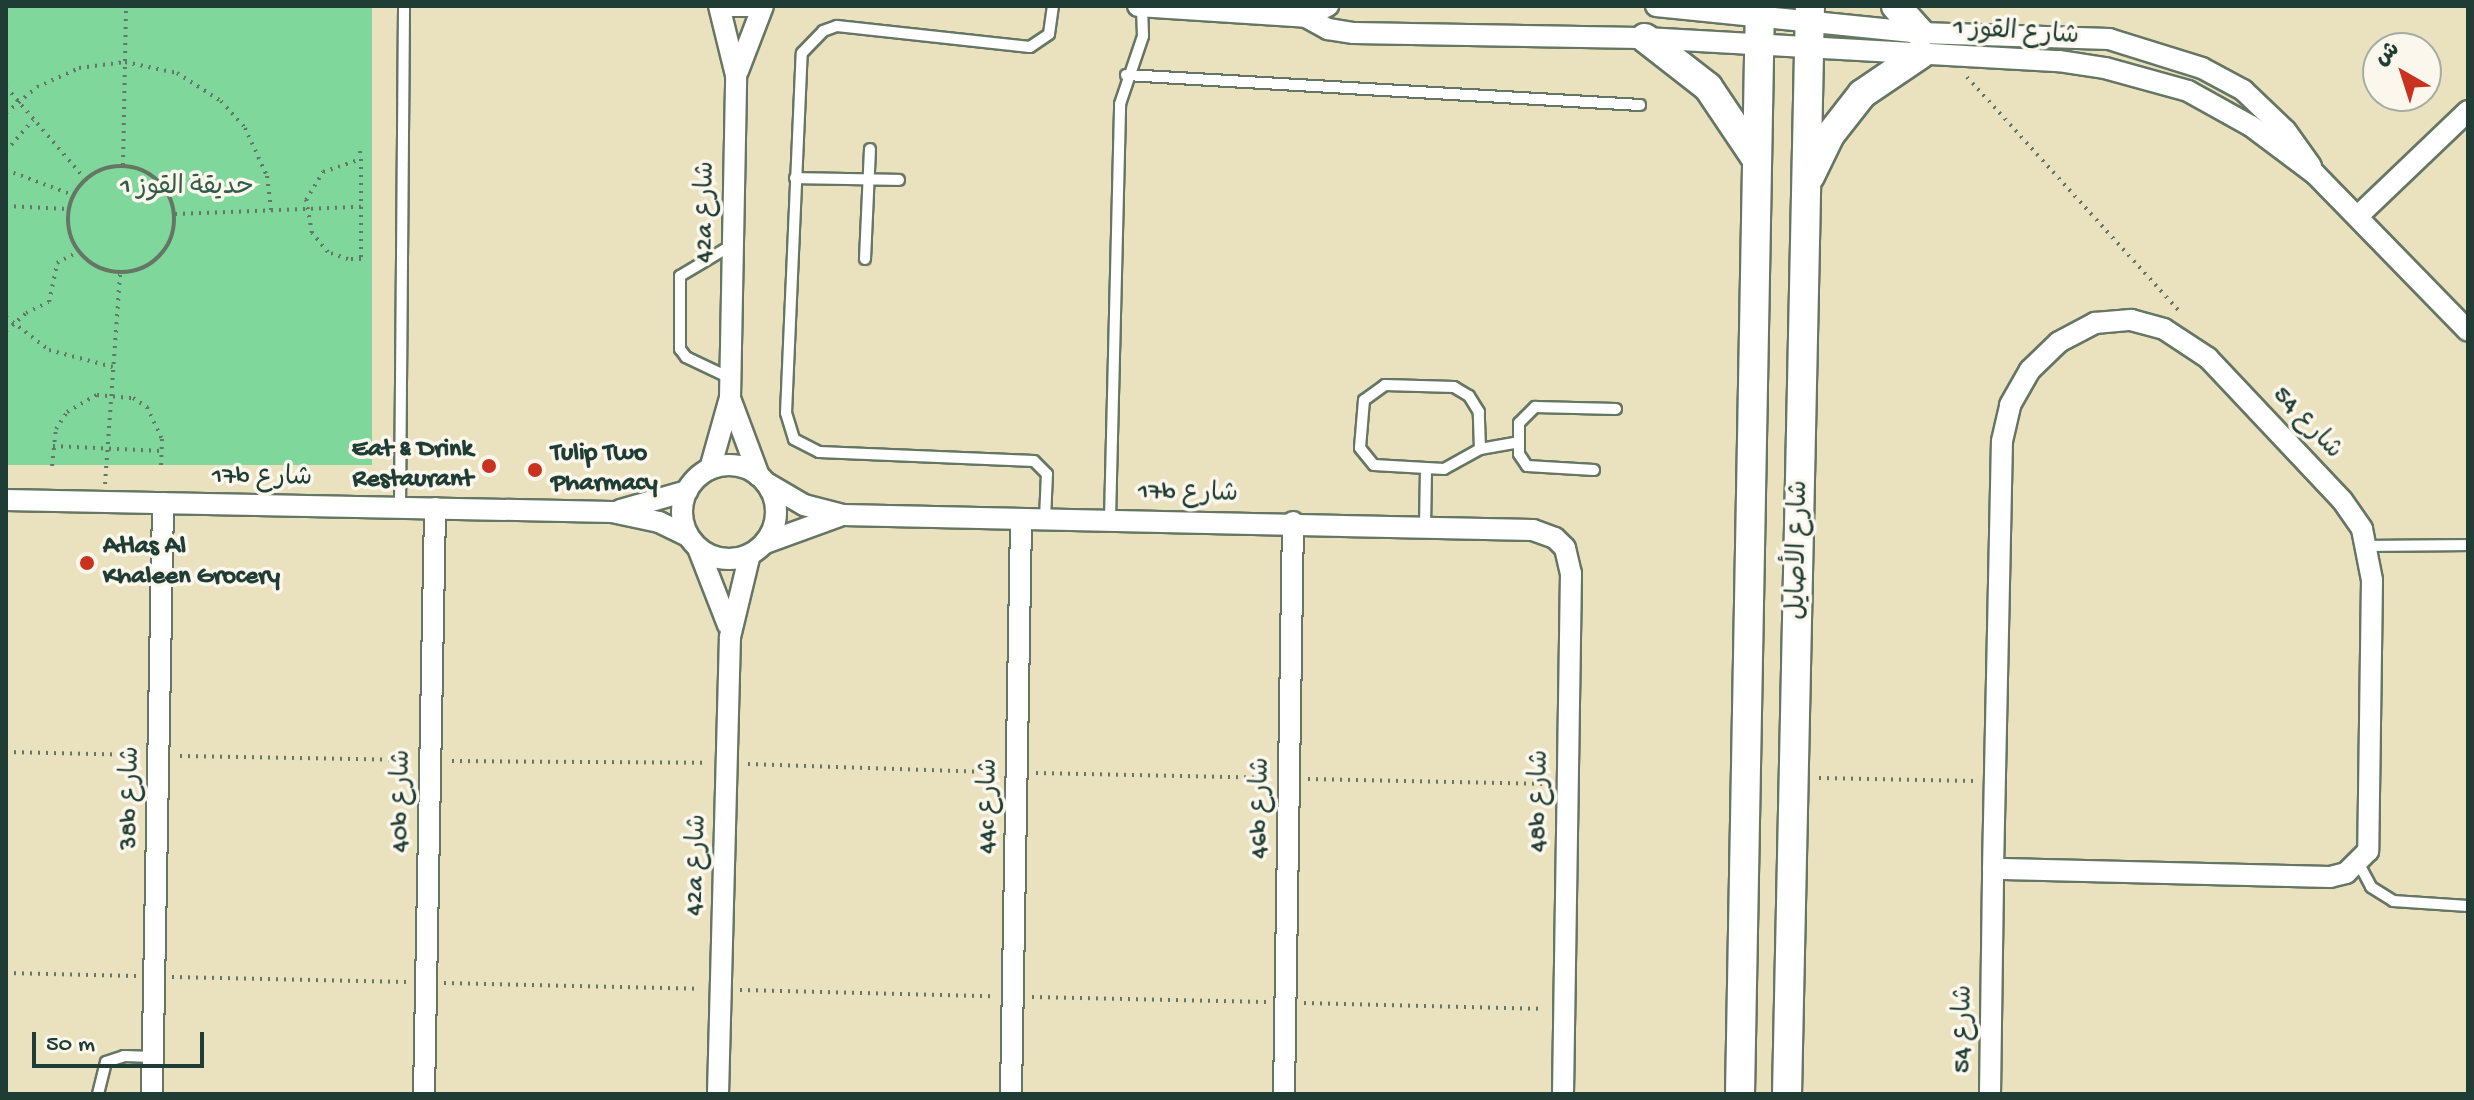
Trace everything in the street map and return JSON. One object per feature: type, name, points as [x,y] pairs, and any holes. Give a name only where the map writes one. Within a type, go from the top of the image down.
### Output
[{"type":"main road","points":[[1806,183],[1830,135],[1862,94],[1930,48],[1896,6]]},
{"type":"main road","name":"شارع الأصايل","points":[[1740,1094],[1760,10]]},
{"type":"main road","name":"شارع الأصايل","points":[[1787,1094],[1797,778],[1810,13]]},
{"type":"main road","points":[[1645,38],[1708,87],[1757,161]]},
{"type":"street","name":"42a شارع","points":[[710,469],[730,388],[736,75],[719,6]]},
{"type":"street","points":[[729,6],[761,6]]},
{"type":"street","name":"42a شارع","points":[[736,75],[761,6]]},
{"type":"street","name":"شارع القوز 1","points":[[1140,6],[1306,12],[1328,29],[1354,33],[1645,38],[1809,50],[1930,48],[2065,34],[2160,52],[2243,90],[2286,131],[2315,174]]},
{"type":"street","points":[[1306,12],[1328,6]]},
{"type":"street","name":"شارع القوز 1","points":[[1656,6],[1810,13],[1930,48],[2059,61],[2167,84],[2229,112],[2315,174],[2468,331]]},
{"type":"street","points":[[2358,216],[2468,111]]},
{"type":"street","name":"شارع 54","points":[[1990,1094],[2002,441],[2010,405],[2030,370],[2059,342],[2095,323],[2131,320],[2164,329],[2193,345],[2342,500],[2368,546],[2371,836],[2359,864]]},
{"type":"street","name":"42a شارع","points":[[730,388],[763,480]]},
{"type":"street","points":[[744,468],[763,480],[775,513],[757,548],[714,557],[693,542],[682,514],[687,491],[710,469],[744,468]]},
{"type":"street","name":"17b شارع","points":[[763,480],[804,505],[843,515],[1293,522],[1533,530]]},
{"type":"street","name":"17b شارع","points":[[612,512],[687,491]]},
{"type":"street","name":"17b شارع","points":[[6,500],[612,512],[659,522],[693,542]]},
{"type":"street","name":"38b شارع","points":[[152,1094],[163,503]]},
{"type":"street","name":"40b شارع","points":[[424,1094],[435,508]]},
{"type":"street","name":"17b شارع","points":[[757,548],[843,515]]},
{"type":"street","name":"44c شارع","points":[[1011,1094],[1021,519]]},
{"type":"street","name":"46b شارع","points":[[1284,1094],[1293,522]]},
{"type":"street","name":"48b شارع","points":[[1533,530],[1555,538],[1569,560],[1563,1094]]},
{"type":"street","name":"42a شارع","points":[[693,542],[719,592],[730,637],[718,1094]]},
{"type":"street","name":"42a شارع","points":[[730,637],[757,548]]},
{"type":"street","points":[[1993,869],[2330,877],[2359,864]]},
{"type":"lane","points":[[400,508],[404,6]]},
{"type":"lane","points":[[1045,519],[1047,474],[1034,461],[819,452],[794,439],[786,413],[802,53],[823,31],[853,27],[1030,47],[1049,34],[1053,6]]},
{"type":"lane","points":[[1110,519],[1120,104],[1126,75],[1143,36],[1140,6]]},
{"type":"lane","points":[[1126,75],[1640,105]]},
{"type":"lane","points":[[865,259],[870,149]]},
{"type":"lane","points":[[795,178],[899,180]]},
{"type":"lane","points":[[730,388],[686,357],[680,349],[680,276],[732,245]]},
{"type":"lane","points":[[1480,449],[1479,412],[1462,391],[1445,385],[1377,388],[1361,408],[1363,455],[1374,465],[1426,471],[1453,467],[1480,449],[1518,442]]},
{"type":"lane","points":[[1594,470],[1532,468],[1520,459],[1518,442],[1522,417],[1535,407],[1616,409]]},
{"type":"lane","points":[[1425,527],[1426,471]]},
{"type":"lane","points":[[2368,546],[2468,545]]},
{"type":"lane","points":[[2359,864],[2371,887],[2393,901],[2468,906]]},
{"type":"lane","points":[[98,1094],[106,1062],[124,1056],[153,1057]]},
{"type":"path","points":[[123,165],[126,6]]},
{"type":"path","points":[[1930,48],[2169,295],[2193,345]]},
{"type":"path","points":[[6,113],[18,101],[57,76],[125,62],[177,73],[228,108],[261,159],[271,211]]},
{"type":"path","points":[[6,87],[85,179]]},
{"type":"path","points":[[6,151],[33,119]]},
{"type":"path","points":[[360,151],[361,159],[361,259],[328,252],[312,233],[306,209],[323,172],[361,159]]},
{"type":"path","points":[[123,165],[152,175],[163,185],[174,214],[168,243],[160,255],[148,264],[120,272],[96,266],[78,252],[69,232],[68,209],[73,195],[85,179],[123,165]]},
{"type":"path","points":[[6,170],[73,195]]},
{"type":"path","points":[[6,206],[68,209]]},
{"type":"path","points":[[174,214],[361,207]]},
{"type":"path","points":[[6,331],[15,327],[26,313],[53,297],[61,258],[78,252]]},
{"type":"path","points":[[104,502],[120,272]]},
{"type":"path","points":[[6,317],[15,327],[61,356],[113,367]]},
{"type":"path","points":[[6,366],[6,424]]},
{"type":"path","points":[[52,466],[53,446],[67,412],[89,398],[111,396],[133,398],[147,407],[158,423],[161,469]]},
{"type":"path","points":[[53,446],[162,451]]},
{"type":"path","points":[[6,752],[429,761],[727,763],[1017,773],[1568,784]]},
{"type":"path","points":[[1797,778],[1995,781]]},
{"type":"path","points":[[6,973],[1564,1009]]},
{"type":"green space","name":"حديقة القوز 1","points":[[6,6],[372,6],[372,465],[6,465]]},
{"type":"place","name":"Eat & Drink Restaurant","points":[[489,466]]},
{"type":"place","name":"Tulip Two Pharmacy","points":[[535,470]]},
{"type":"place","name":"Atlas Al Khaleen Grocery","points":[[87,563]]}]
